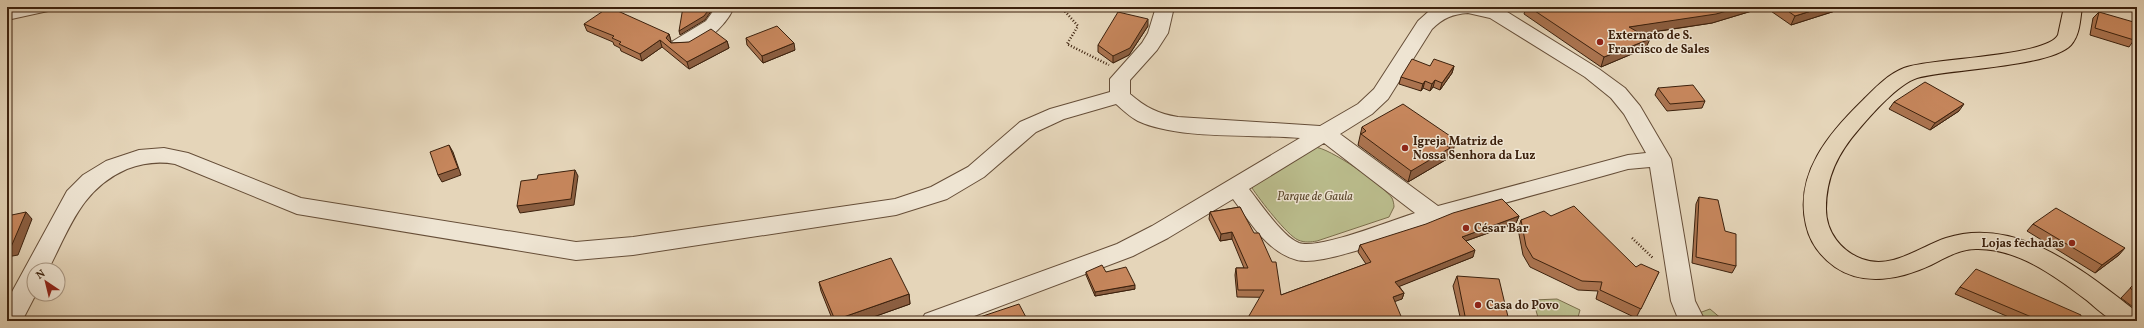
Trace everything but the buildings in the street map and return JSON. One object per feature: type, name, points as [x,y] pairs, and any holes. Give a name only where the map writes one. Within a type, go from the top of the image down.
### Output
[{"type":"main road","points":[[2073,7],[2067,35],[2063,42],[2056,48],[2030,54],[1910,73],[1892,83],[1832,148],[1823,164],[1813,195],[1814,217],[1818,232],[1825,244],[1842,260],[1864,269],[1887,271],[1906,267],[1951,245],[1968,240],[1985,239],[2000,242],[2028,252],[2051,264],[2131,321]]},
{"type":"street","points":[[7,14],[41,7]]},
{"type":"street","points":[[680,45],[701,34],[712,26],[722,15],[725,7]]},
{"type":"street","points":[[1165,7],[1158,33],[1150,46],[1120,79],[1120,96],[1130,106],[1145,115],[1168,123],[1210,128],[1306,131],[1326,134],[1434,215]]},
{"type":"street","points":[[934,321],[1126,250],[1160,232],[1235,186],[1326,134],[1365,109],[1381,94],[1425,25],[1435,16],[1450,9],[1476,8],[1497,14],[1592,73],[1618,93],[1633,112],[1660,159],[1683,301],[1692,321]]},
{"type":"street","points":[[40,262],[75,196],[90,180],[112,167],[136,158],[161,154],[180,158],[297,206],[576,251],[632,246],[896,207],[939,193],[976,172],[1028,126],[1057,114],[1120,96]]},
{"type":"street","points":[[1235,186],[1282,244],[1295,251],[1312,253],[1330,250],[1434,215],[1628,162],[1660,159]]},
{"type":"street","points":[[9,321],[26,289]]},
{"type":"path","points":[[1061,7],[1078,26],[1067,44],[1088,53],[1108,65],[1126,71]]},
{"type":"path","points":[[1632,238],[1659,264]]},
{"type":"green space","name":"Parque de Gaula","points":[[1314,147],[1331,153],[1343,160],[1387,192],[1392,198],[1394,206],[1389,217],[1317,241],[1301,241],[1293,237],[1281,225],[1252,188],[1255,182]]},
{"type":"green space","points":[[1557,299],[1580,310],[1577,321],[1539,321],[1533,300]]},
{"type":"green space","points":[[1710,309],[1725,321],[1703,321],[1699,313]]},
{"type":"place","name":"Externato de S. Francisco de Sales","points":[[1600,42]]},
{"type":"place","name":"Igreja Matriz de Nossa Senhora da Luz","points":[[1405,148]]},
{"type":"place","name":"César Bar","points":[[1466,228]]},
{"type":"place","name":"Lojas fechadas","points":[[2072,243]]},
{"type":"place","name":"Casa do Povo","points":[[1478,305]]}]
